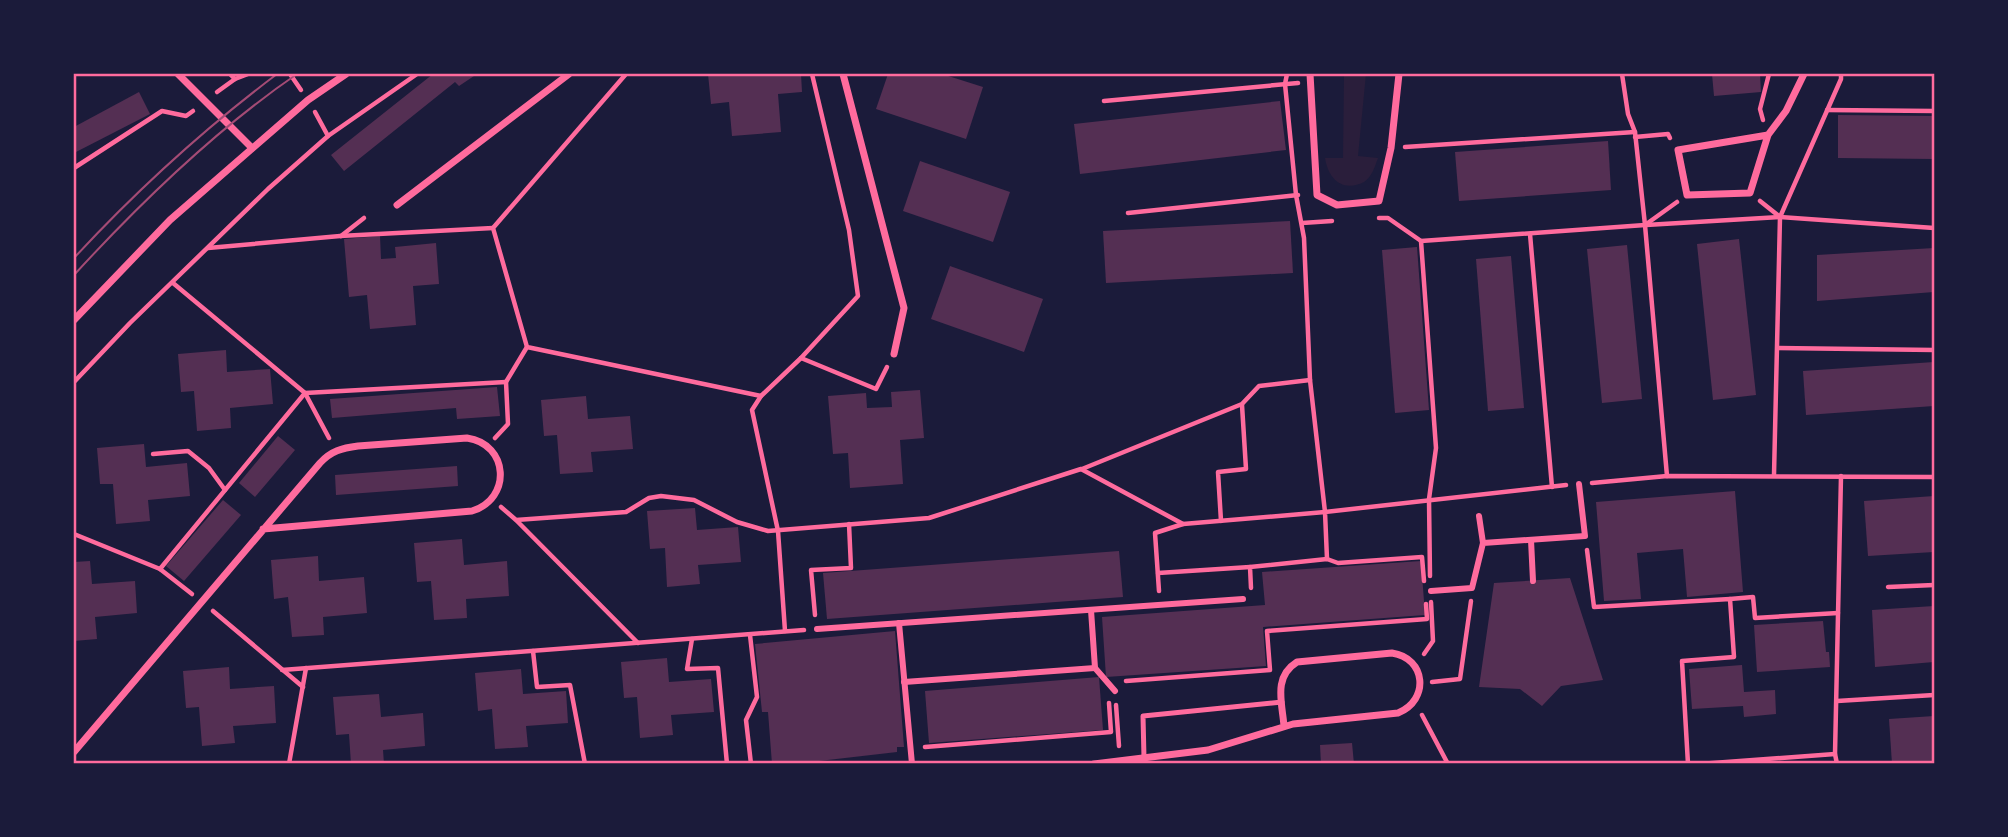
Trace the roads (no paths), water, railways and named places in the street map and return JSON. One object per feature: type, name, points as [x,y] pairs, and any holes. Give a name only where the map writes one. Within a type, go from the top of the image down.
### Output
[{"type":"street","points":[[178,74],[252,148]]},
{"type":"street","points":[[74,320],[170,220],[308,100],[346,74]]},
{"type":"street","points":[[397,205],[569,74]]},
{"type":"street","points":[[844,74],[904,308],[894,354]]},
{"type":"street","points":[[1310,74],[1317,195],[1337,205],[1379,201],[1391,148],[1399,74]]},
{"type":"street","points":[[1768,135],[1678,150],[1687,195],[1750,192],[1768,135],[1786,111],[1804,74]]},
{"type":"street","points":[[74,752],[263,529],[320,463],[335,450],[358,446],[473,439],[488,447],[496,456],[501,472],[500,484],[492,499],[483,507],[466,512],[263,529]]},
{"type":"street","points":[[1483,543],[1585,536],[1579,484]]},
{"type":"street","points":[[1428,593],[1472,588],[1483,543],[1479,516]]},
{"type":"street","points":[[1531,540],[1533,580]]},
{"type":"street","points":[[817,629],[1243,599]]},
{"type":"street","points":[[1091,610],[1095,668],[1115,691]]},
{"type":"street","points":[[899,623],[912,764]]},
{"type":"street","points":[[1094,764],[1215,748],[1284,726],[1398,713],[1414,702],[1421,684],[1419,672],[1399,654],[1302,661],[1289,668],[1283,676],[1281,685],[1284,726]]},
{"type":"street","points":[[904,682],[1095,668]]},
{"type":"lane","points":[[1144,758],[1143,716],[1282,702]]},
{"type":"tram line","points":[[74,258],[171,162],[277,74]]},
{"type":"tram line","points":[[74,275],[180,168],[237,119],[297,74]]}]
